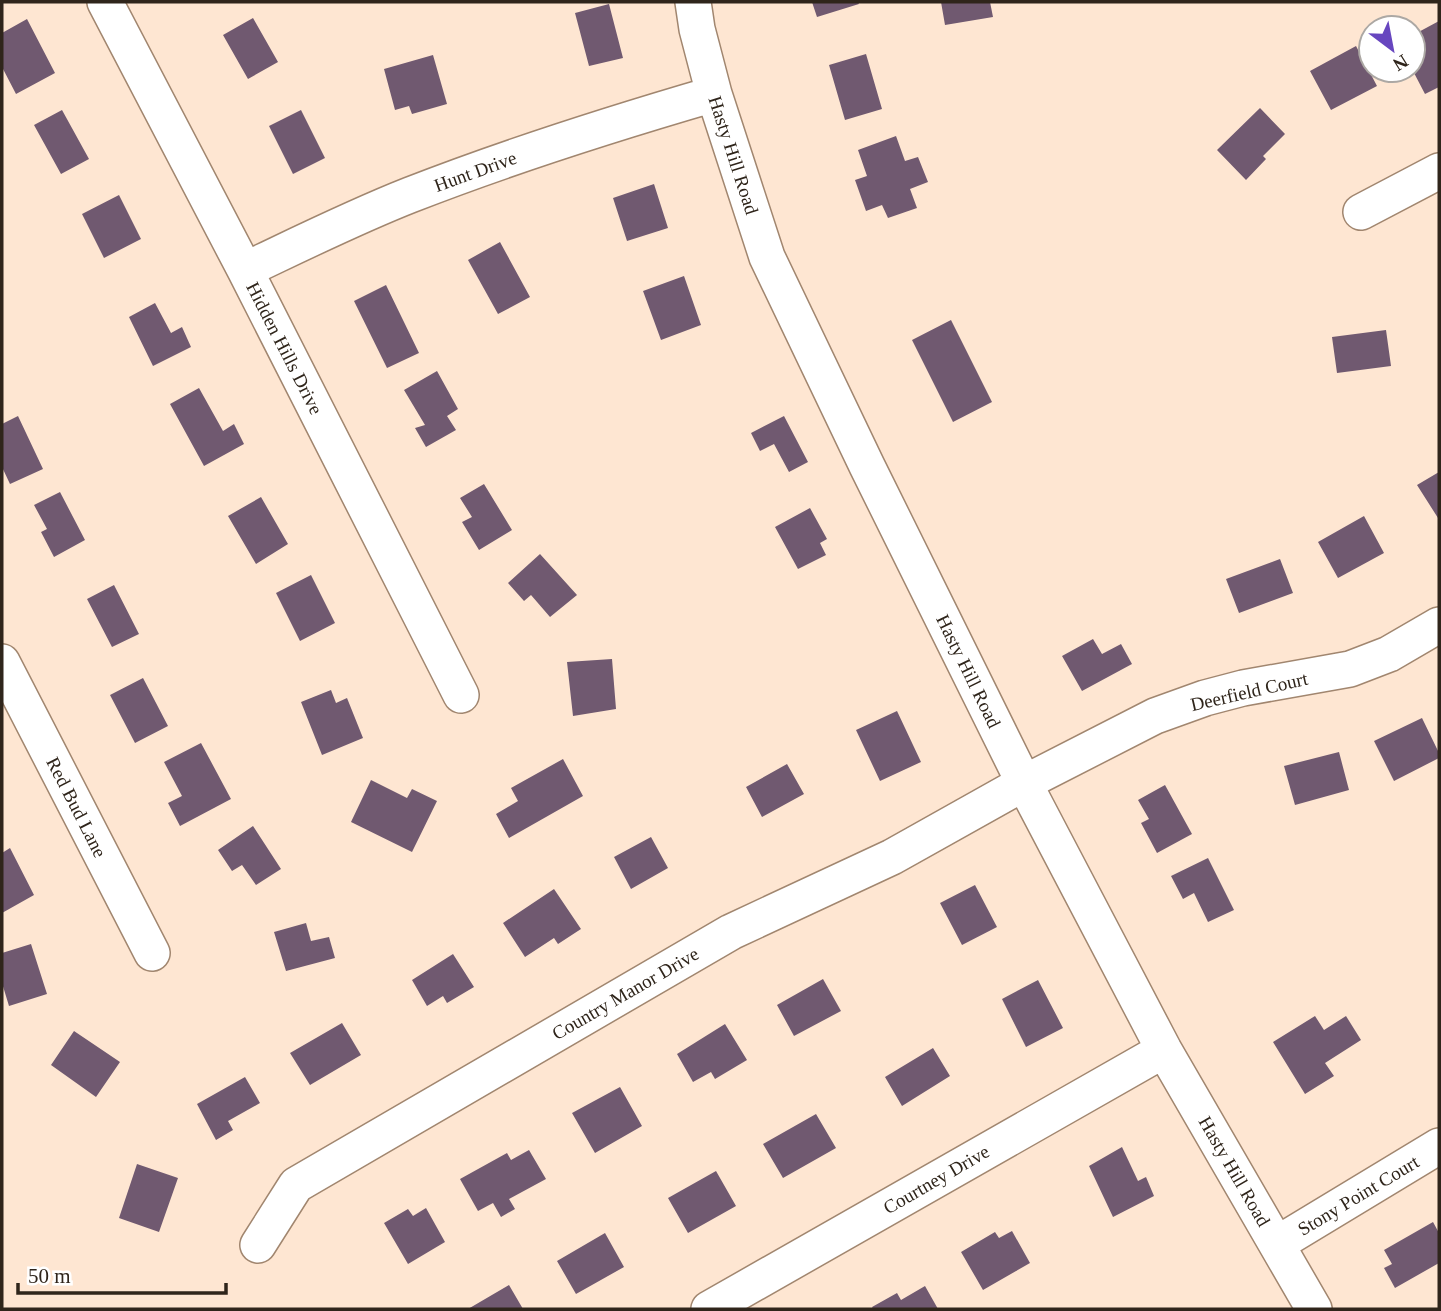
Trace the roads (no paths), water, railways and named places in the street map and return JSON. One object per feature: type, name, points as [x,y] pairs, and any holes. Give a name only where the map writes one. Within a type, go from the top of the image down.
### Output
[{"type":"street","name":"Hidden Hills Drive","points":[[106,2],[461,695]]},
{"type":"street","name":"Hasty Hill Road","points":[[693,2],[697,29],[714,94],[767,257],[1024,783],[1164,1050],[1314,1309]]},
{"type":"street","name":"Hunt Drive","points":[[245,270],[342,223],[410,195],[572,136],[714,94]]},
{"type":"street","points":[[1361,212],[1439,171]]},
{"type":"street","name":"Deerfield Court","points":[[1024,783],[1155,716],[1243,688],[1350,669],[1389,653],[1439,625]]},
{"type":"street","name":"Red Bud Lane","points":[[2,662],[152,953]]},
{"type":"street","name":"Country Manor Drive","points":[[258,1245],[296,1185],[731,932],[892,858],[1024,783]]},
{"type":"street","name":"Courtney Drive","points":[[709,1309],[1164,1050]]},
{"type":"street","name":"Stony Point Court","points":[[1277,1244],[1439,1146]]}]
